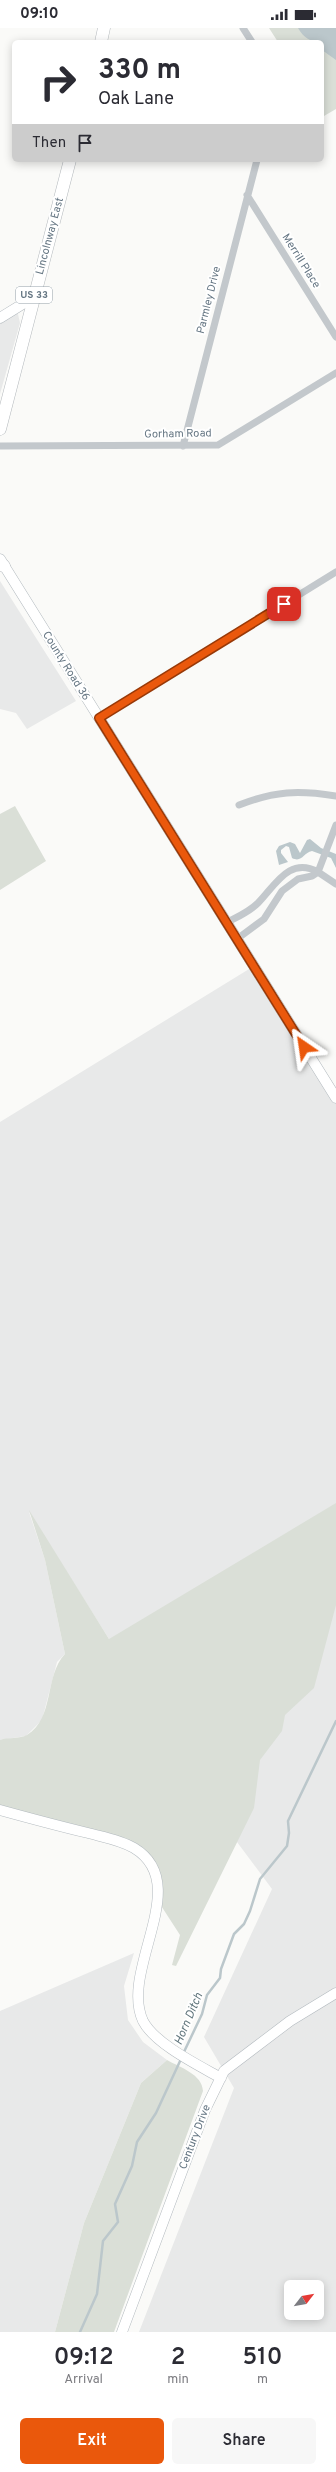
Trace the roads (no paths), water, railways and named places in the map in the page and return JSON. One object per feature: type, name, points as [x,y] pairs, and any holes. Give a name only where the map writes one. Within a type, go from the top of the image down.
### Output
[{"type":"highway","points":[[101,40],[104,28]]},
{"type":"highway","name":"Lincolnway East","points":[[0,429],[69,162]]},
{"type":"street","points":[[243,28],[251,40]]},
{"type":"street","name":"Parmley Drive","points":[[183,446],[256,162]]},
{"type":"street","name":"Merrill Place","points":[[248,195],[336,338]]},
{"type":"street","points":[[0,318],[34,297]]},
{"type":"street","name":"Gorham Road","points":[[0,446],[210,446],[223,442],[336,373]]},
{"type":"street","name":"County Road 36","points":[[1,563],[336,1098]]},
{"type":"street","points":[[99,718],[336,572]]},
{"type":"street","points":[[239,805],[262,796],[283,792],[303,792],[336,796]]},
{"type":"street","points":[[237,939],[264,919],[282,890],[298,879],[312,876],[318,872],[336,825]]},
{"type":"street","points":[[226,923],[257,904],[274,883],[286,873],[306,867],[318,872],[336,884]]},
{"type":"street","points":[[0,1810],[113,1840],[134,1848],[149,1864],[157,1880],[158,1901],[139,1983],[137,2001],[144,2021],[150,2030],[166,2044],[220,2078]]},
{"type":"street","name":"Century Drive","points":[[122,2332],[205,2110],[224,2071],[259,2043],[336,1993]]},
{"type":"waterway","name":"Horn Ditch","points":[[183,2054],[202,2014],[207,1995],[220,1978],[221,1969],[234,1934],[244,1924],[250,1911],[260,1879],[287,1846],[289,1833],[288,1821],[336,1721]]},
{"type":"waterway","name":"Horn Ditch","points":[[80,2332],[97,2294],[103,2241],[118,2222],[115,2204],[132,2166],[137,2142],[156,2113],[181,2059]]}]
